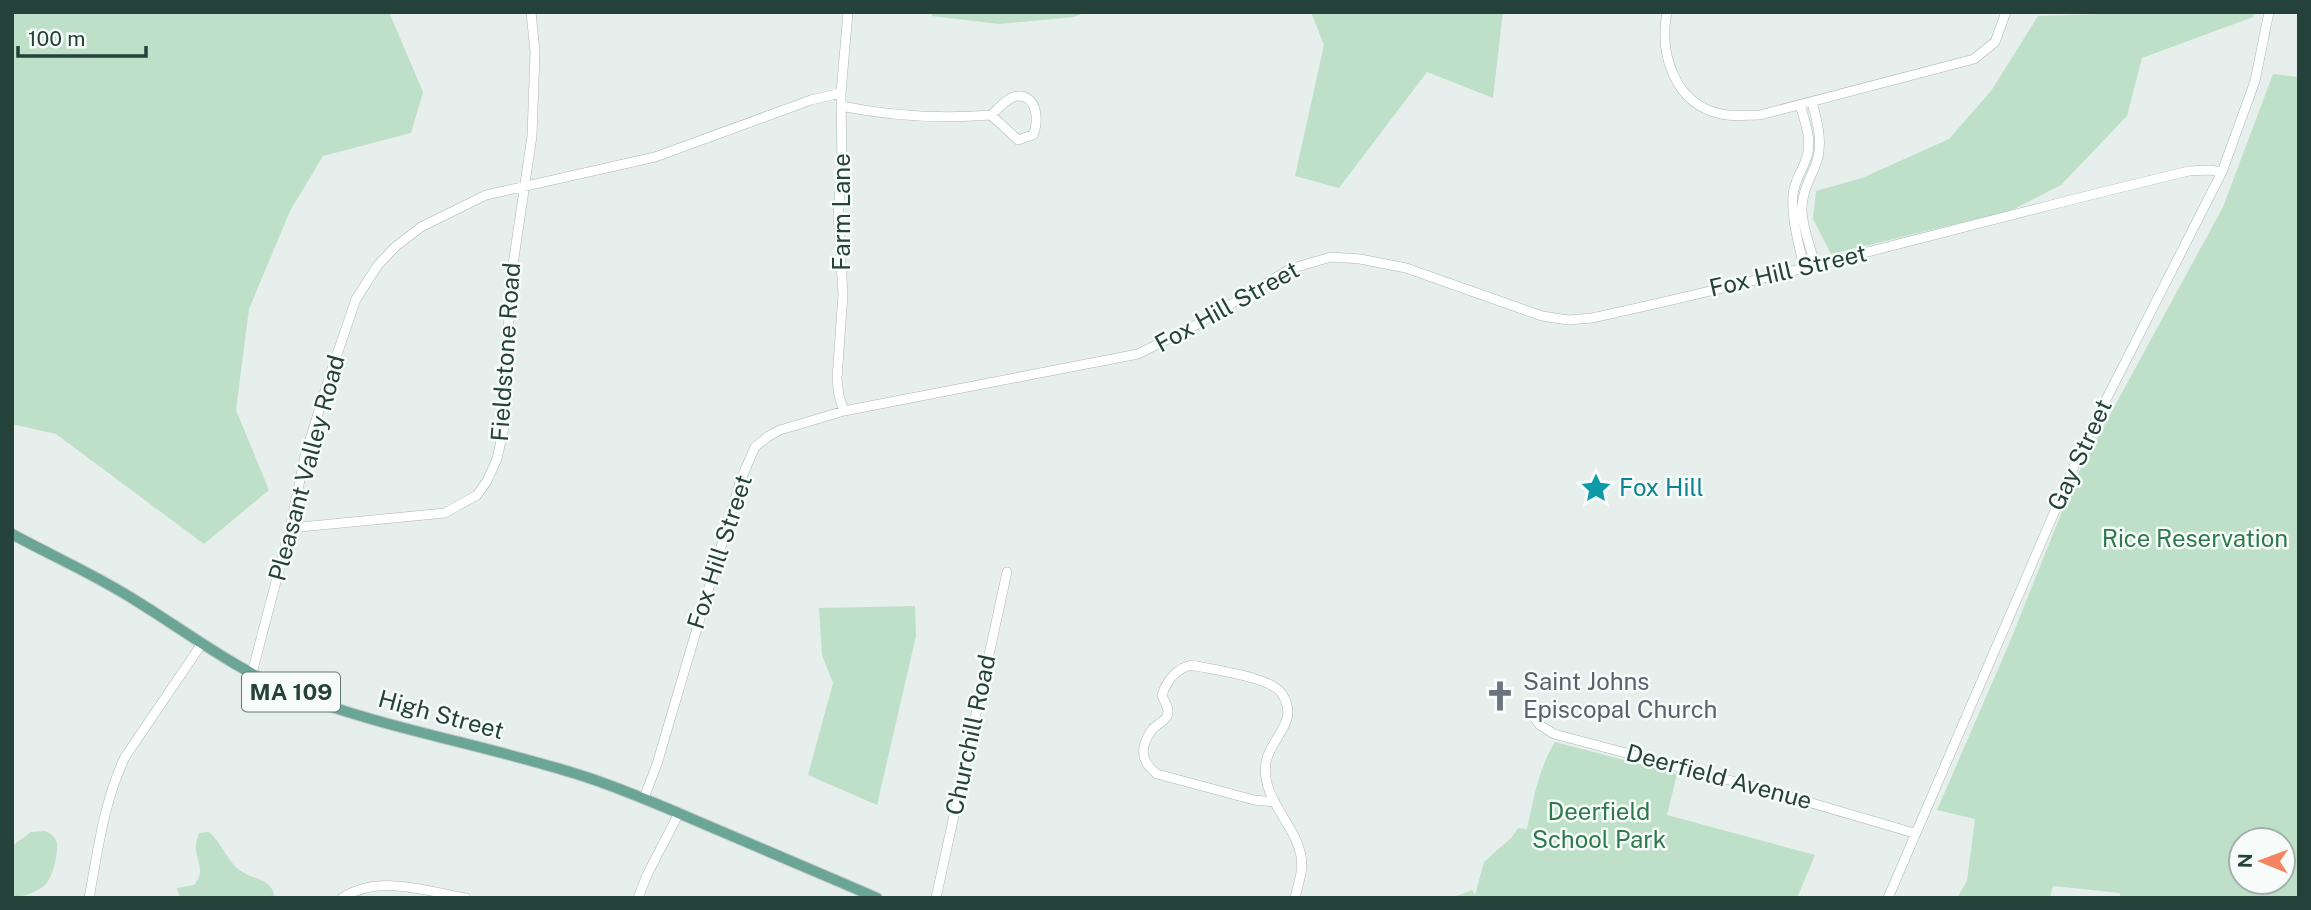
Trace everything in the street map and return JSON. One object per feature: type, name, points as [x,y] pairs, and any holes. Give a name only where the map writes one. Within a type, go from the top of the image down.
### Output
[{"type":"main road","name":"High Street","points":[[12,534],[105,582],[201,645],[286,690],[335,708],[524,758],[645,798],[877,898]]},
{"type":"street","name":"Fieldstone Road","points":[[290,528],[445,513],[477,495],[487,481],[497,459],[505,422],[510,285],[532,136],[535,52],[531,12]]},
{"type":"street","name":"Farm Lane","points":[[844,411],[837,379],[843,294],[838,239],[842,168],[841,93],[848,12]]},
{"type":"street","points":[[1667,12],[1664,41],[1673,76],[1683,91],[1699,104],[1717,114],[1735,116],[1759,114],[1812,102],[1974,59],[1995,42],[2006,12]]},
{"type":"street","name":"Gay Street","points":[[1888,898],[2085,441],[2222,172],[2255,81],[2269,12]]},
{"type":"street","name":"Pleasant Valley Road","points":[[252,673],[290,528],[305,456],[356,299],[395,247],[421,227],[486,195],[655,157],[811,100],[841,93]]},
{"type":"street","points":[[841,106],[878,113],[961,118],[991,115],[1012,97],[1020,95],[1034,106],[1036,129],[1032,135],[1018,140],[991,115]]},
{"type":"street","points":[[1812,102],[1819,134],[1819,149],[1818,160],[1805,189],[1802,212],[1815,265]]},
{"type":"street","points":[[1800,104],[1809,149],[1795,180],[1793,206],[1804,267]]},
{"type":"street","name":"Fox Hill Street","points":[[645,798],[741,479],[755,447],[780,430],[844,411],[1138,354],[1196,326],[1290,269],[1331,257],[1360,259],[1406,268],[1542,316],[1568,320],[1606,315],[2189,172],[2222,172]]},
{"type":"street","name":"Churchill Road","points":[[936,898],[1007,572]]},
{"type":"street","points":[[89,898],[110,792],[117,773],[201,645]]},
{"type":"street","points":[[1275,802],[1254,800],[1169,778],[1147,767],[1143,757],[1146,742],[1151,731],[1167,715],[1168,709],[1162,695],[1165,685],[1182,667],[1192,665],[1261,681],[1274,686],[1282,693],[1289,717],[1270,749],[1265,770],[1275,802],[1298,844],[1302,857],[1295,898]]},
{"type":"street","name":"Deerfield Avenue","points":[[1531,713],[1540,725],[1554,734],[1749,785],[1914,833]]},
{"type":"street","points":[[638,898],[678,813]]},
{"type":"street","points":[[342,898],[352,891],[370,886],[405,886],[466,898]]},
{"type":"green space","points":[[12,12],[389,12],[423,92],[411,133],[323,156],[290,211],[249,309],[236,410],[269,490],[204,544],[56,434],[12,424]]},
{"type":"green space","points":[[933,12],[1086,12],[1074,17],[999,24],[932,16]]},
{"type":"green space","points":[[1311,12],[1503,12],[1493,98],[1427,72],[1339,188],[1295,176],[1324,45]]},
{"type":"green space","points":[[2103,12],[2254,12],[2253,17],[2142,58],[2127,116],[2061,185],[2010,211],[1831,254],[1813,219],[1816,191],[1862,178],[1949,139],[1991,91],[2038,16]]},
{"type":"green space","name":"Rice Reservation","points":[[2273,74],[2299,77],[2299,898],[2120,898],[2120,893],[2053,886],[2050,898],[1957,898],[1967,881],[1975,819],[1937,810],[2009,644],[2075,479],[2223,207]]},
{"type":"green space","points":[[915,606],[916,636],[877,805],[808,775],[833,683],[822,655],[819,608]]},
{"type":"green space","name":"Deerfield School Park","points":[[1555,742],[1677,774],[1667,815],[1815,855],[1797,898],[1451,898],[1472,890],[1475,895],[1484,862],[1512,837],[1518,828],[1527,829],[1541,773]]},
{"type":"green space","points":[[46,831],[57,843],[56,860],[50,878],[37,891],[12,898],[12,846],[31,832]]},
{"type":"green space","points":[[209,832],[236,867],[270,886],[275,898],[180,898],[177,888],[194,885],[199,877],[196,842],[199,833]]},
{"type":"place","name":"Fox Hill","points":[[1596,488]]},
{"type":"place","name":"Saint Johns Episcopal Church","points":[[1500,696]]}]
